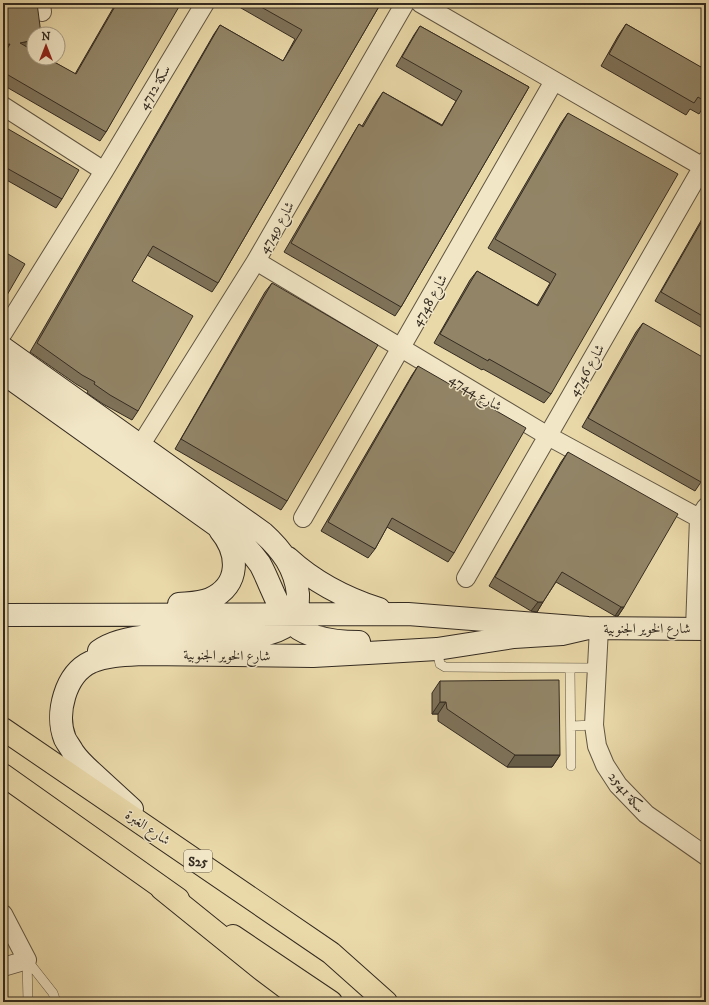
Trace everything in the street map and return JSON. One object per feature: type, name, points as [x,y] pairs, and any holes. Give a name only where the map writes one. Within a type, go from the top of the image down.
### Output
[{"type":"main road","name":"شارع الغبرة","points":[[3,729],[331,953],[386,1002]]},
{"type":"main road","points":[[3,775],[162,889],[332,1002]]},
{"type":"main road","points":[[162,889],[305,1002]]},
{"type":"street","name":"سكة 4712","points":[[3,333],[104,171],[204,3]]},
{"type":"street","name":"4749 شارع","points":[[140,446],[256,261],[404,3]]},
{"type":"street","points":[[420,3],[554,81],[704,164]]},
{"type":"street","name":"4748 شارع","points":[[303,518],[554,81]]},
{"type":"street","points":[[3,106],[104,171]]},
{"type":"street","name":"4746 شارع","points":[[466,578],[704,164]]},
{"type":"street","name":"4744 شارع","points":[[256,261],[402,347],[548,436],[702,513]]},
{"type":"street","points":[[3,348],[263,533],[300,569],[319,583],[362,604],[408,614]]},
{"type":"street","points":[[3,373],[235,537],[260,564],[291,617],[316,637],[346,642],[389,642],[514,637]]},
{"type":"street","points":[[701,629],[702,513]]},
{"type":"street","points":[[28,615],[58,608],[192,603],[210,599],[224,589],[232,577],[235,561],[230,545],[222,531],[210,519]]},
{"type":"street","points":[[90,663],[97,652],[105,647],[125,640],[176,635],[246,637],[270,633],[281,629],[291,617],[298,595],[296,580],[283,553]]},
{"type":"street","name":"شارع الخوير الجنوبية","points":[[3,615],[291,617],[408,614],[593,628],[701,629]]},
{"type":"street","name":"شارع الخوير الجنوبية","points":[[161,836],[84,765],[74,754],[66,739],[62,725],[62,712],[68,683],[90,663],[111,657],[145,654],[312,656],[437,649],[514,637],[547,636],[593,628]]},
{"type":"street","name":"سكة 2541","points":[[593,628],[597,668],[594,725],[597,746],[605,765],[618,785],[646,814],[706,856]]},
{"type":"street","points":[[3,914],[27,960],[3,966]]},
{"type":"lane","points":[[437,649],[440,664],[445,667],[597,668]]},
{"type":"lane","points":[[570,668],[571,766]]},
{"type":"lane","points":[[571,726],[594,725]]},
{"type":"lane","points":[[27,960],[28,1002]]},
{"type":"lane","points":[[27,960],[53,993],[56,1002]]},
{"type":"building","points":[[3,3],[37,3],[40,26],[26,26],[26,42],[20,43],[26,46],[26,66],[62,66],[76,74],[117,3],[177,3],[180,5],[106,132],[3,72],[3,56],[10,44],[3,45]]},
{"type":"building","points":[[254,3],[381,3],[218,283],[153,246],[132,281],[193,316],[138,411],[110,395],[94,384],[95,382],[82,375],[37,343],[220,25],[283,61],[302,30]]},
{"type":"building","points":[[626,24],[701,67],[704,63],[706,64],[706,102],[698,97],[694,103],[609,54]]},
{"type":"building","points":[[420,26],[529,87],[401,307],[291,243],[359,124],[363,127],[383,92],[442,126],[462,91],[402,57]]},
{"type":"building","points":[[568,113],[678,174],[551,394],[489,359],[488,361],[440,334],[477,271],[538,306],[556,274],[495,239]]},
{"type":"building","points":[[3,126],[79,170],[62,199],[3,166]]},
{"type":"building","points":[[706,214],[706,318],[661,292]]},
{"type":"building","points":[[3,251],[25,264],[3,302]]},
{"type":"building","points":[[272,283],[378,345],[287,501],[181,439]]},
{"type":"building","points":[[643,323],[706,359],[706,474],[701,482],[588,418]]},
{"type":"building","points":[[418,366],[526,428],[454,553],[392,518],[375,549],[328,522]]},
{"type":"building","points":[[568,452],[678,514],[624,607],[621,607],[562,572],[543,602],[538,602],[495,577]]},
{"type":"building","points":[[559,680],[560,755],[515,755],[447,709],[446,702],[440,702],[440,681]]}]
